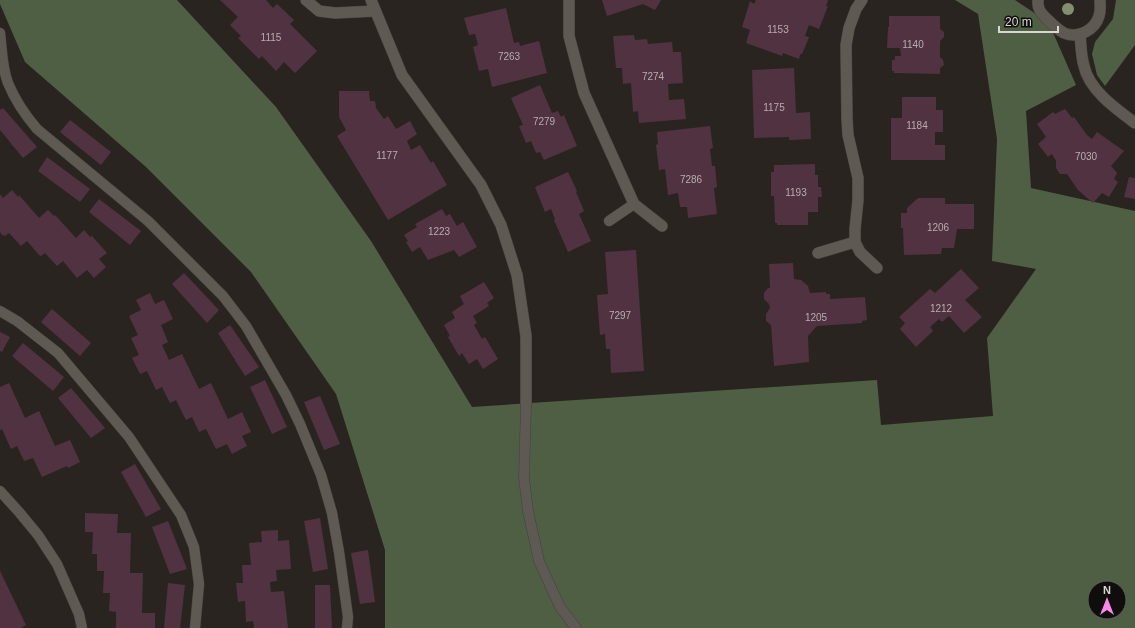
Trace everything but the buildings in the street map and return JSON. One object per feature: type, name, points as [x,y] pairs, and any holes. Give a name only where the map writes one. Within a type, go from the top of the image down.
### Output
[{"type":"street","points":[[306,0],[319,12],[375,12]]},
{"type":"street","points":[[371,0],[402,74],[481,186],[501,225],[517,275],[526,336],[526,405]]},
{"type":"street","points":[[569,0],[569,36],[584,93],[634,204],[662,226]]},
{"type":"street","points":[[862,0],[856,8],[849,28],[846,46],[846,119],[848,135],[858,178],[855,242],[860,252],[877,268]]},
{"type":"street","points":[[1038,0],[1037,5],[1040,11],[1052,24],[1064,33],[1072,35],[1080,34],[1093,26],[1099,17],[1100,0]]},
{"type":"street","points":[[1080,34],[1084,66],[1088,77],[1099,93],[1113,108],[1135,123]]},
{"type":"street","points":[[818,253],[855,242]]},
{"type":"lane","points":[[0,33],[4,66],[8,82],[24,114],[37,129],[148,221],[223,296],[246,326],[264,356],[286,395],[321,475],[332,513],[339,552],[348,617],[348,628]]},
{"type":"lane","points":[[609,222],[634,204]]},
{"type":"lane","points":[[0,311],[17,321],[58,353],[129,437],[181,515],[194,547],[199,584],[195,628]]},
{"type":"lane","points":[[526,405],[524,478],[529,518],[539,561],[560,607],[576,628]]},
{"type":"lane","points":[[0,491],[38,536],[56,564],[79,614],[82,628]]},
{"type":"green space","points":[[0,0],[177,0],[276,107],[371,241],[472,407],[877,380],[881,425],[993,416],[987,338],[1036,269],[992,261],[997,139],[978,14],[955,0],[1015,0],[1033,12],[1051,28],[1076,85],[1026,111],[1031,188],[1135,211],[1135,628],[385,628],[385,550],[336,394],[251,272],[146,167],[25,62],[0,4]]},
{"type":"green space","points":[[1116,0],[1135,0],[1135,45],[1105,86],[1097,75],[1092,54],[1095,42],[1113,19]]}]
